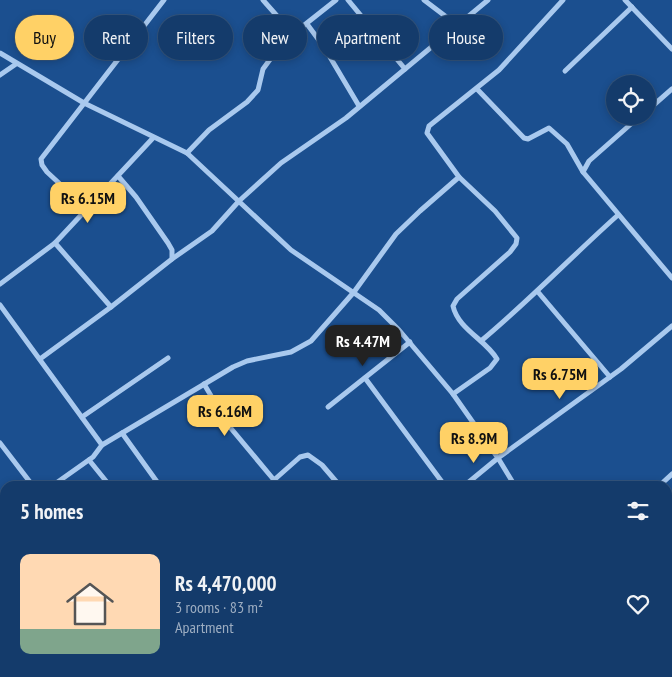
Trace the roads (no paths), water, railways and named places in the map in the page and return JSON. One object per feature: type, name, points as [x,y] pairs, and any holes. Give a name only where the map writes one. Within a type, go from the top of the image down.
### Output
[{"type":"street","points":[[87,209],[47,172],[42,165],[41,159],[164,0]]},
{"type":"street","points":[[263,0],[276,15]]},
{"type":"street","points":[[307,23],[336,0]]},
{"type":"street","points":[[348,0],[405,69]]},
{"type":"street","points":[[424,0],[444,15]]},
{"type":"street","points":[[469,15],[488,0]]},
{"type":"street","points":[[453,394],[490,368],[497,360],[454,312],[453,306],[457,299],[510,252],[516,244],[517,238],[495,211],[459,177],[427,133],[429,126],[499,70],[563,0]]},
{"type":"street","points":[[625,0],[672,49]]},
{"type":"street","points":[[565,71],[632,7]]},
{"type":"street","points":[[307,25],[324,48],[359,106]]},
{"type":"street","points":[[40,359],[212,231],[239,201],[281,163],[346,118],[429,49]]},
{"type":"street","points":[[0,53],[84,103],[187,153],[292,250],[379,310],[410,342],[453,394],[513,481]]},
{"type":"street","points":[[187,153],[209,130],[247,102],[258,90],[264,69],[269,60]]},
{"type":"street","points":[[0,75],[16,64]]},
{"type":"street","points":[[477,89],[524,138],[528,139],[550,128],[559,135],[583,172],[672,278]]},
{"type":"street","points":[[656,103],[672,89]]},
{"type":"street","points":[[583,172],[589,161],[630,125]]},
{"type":"street","points":[[0,284],[55,243],[153,138]]},
{"type":"street","points":[[118,176],[136,197],[168,243],[172,250],[172,259]]},
{"type":"street","points":[[59,481],[89,460],[102,446],[204,384],[247,361],[291,352],[311,341],[354,292],[396,234],[420,210],[459,177]]},
{"type":"street","points":[[481,341],[538,292],[580,248],[618,215]]},
{"type":"street","points":[[55,243],[111,307]]},
{"type":"street","points":[[538,292],[610,377]]},
{"type":"street","points":[[0,305],[102,446]]},
{"type":"street","points":[[470,481],[498,458],[610,377],[672,326]]},
{"type":"street","points":[[328,407],[410,342]]},
{"type":"street","points":[[82,417],[168,358]]},
{"type":"street","points":[[365,378],[441,481]]},
{"type":"street","points":[[204,384],[229,426],[274,480],[300,456],[308,455],[318,462],[335,481]]},
{"type":"street","points":[[122,434],[156,481]]},
{"type":"street","points":[[0,444],[29,481]]},
{"type":"street","points":[[89,460],[106,481]]}]
